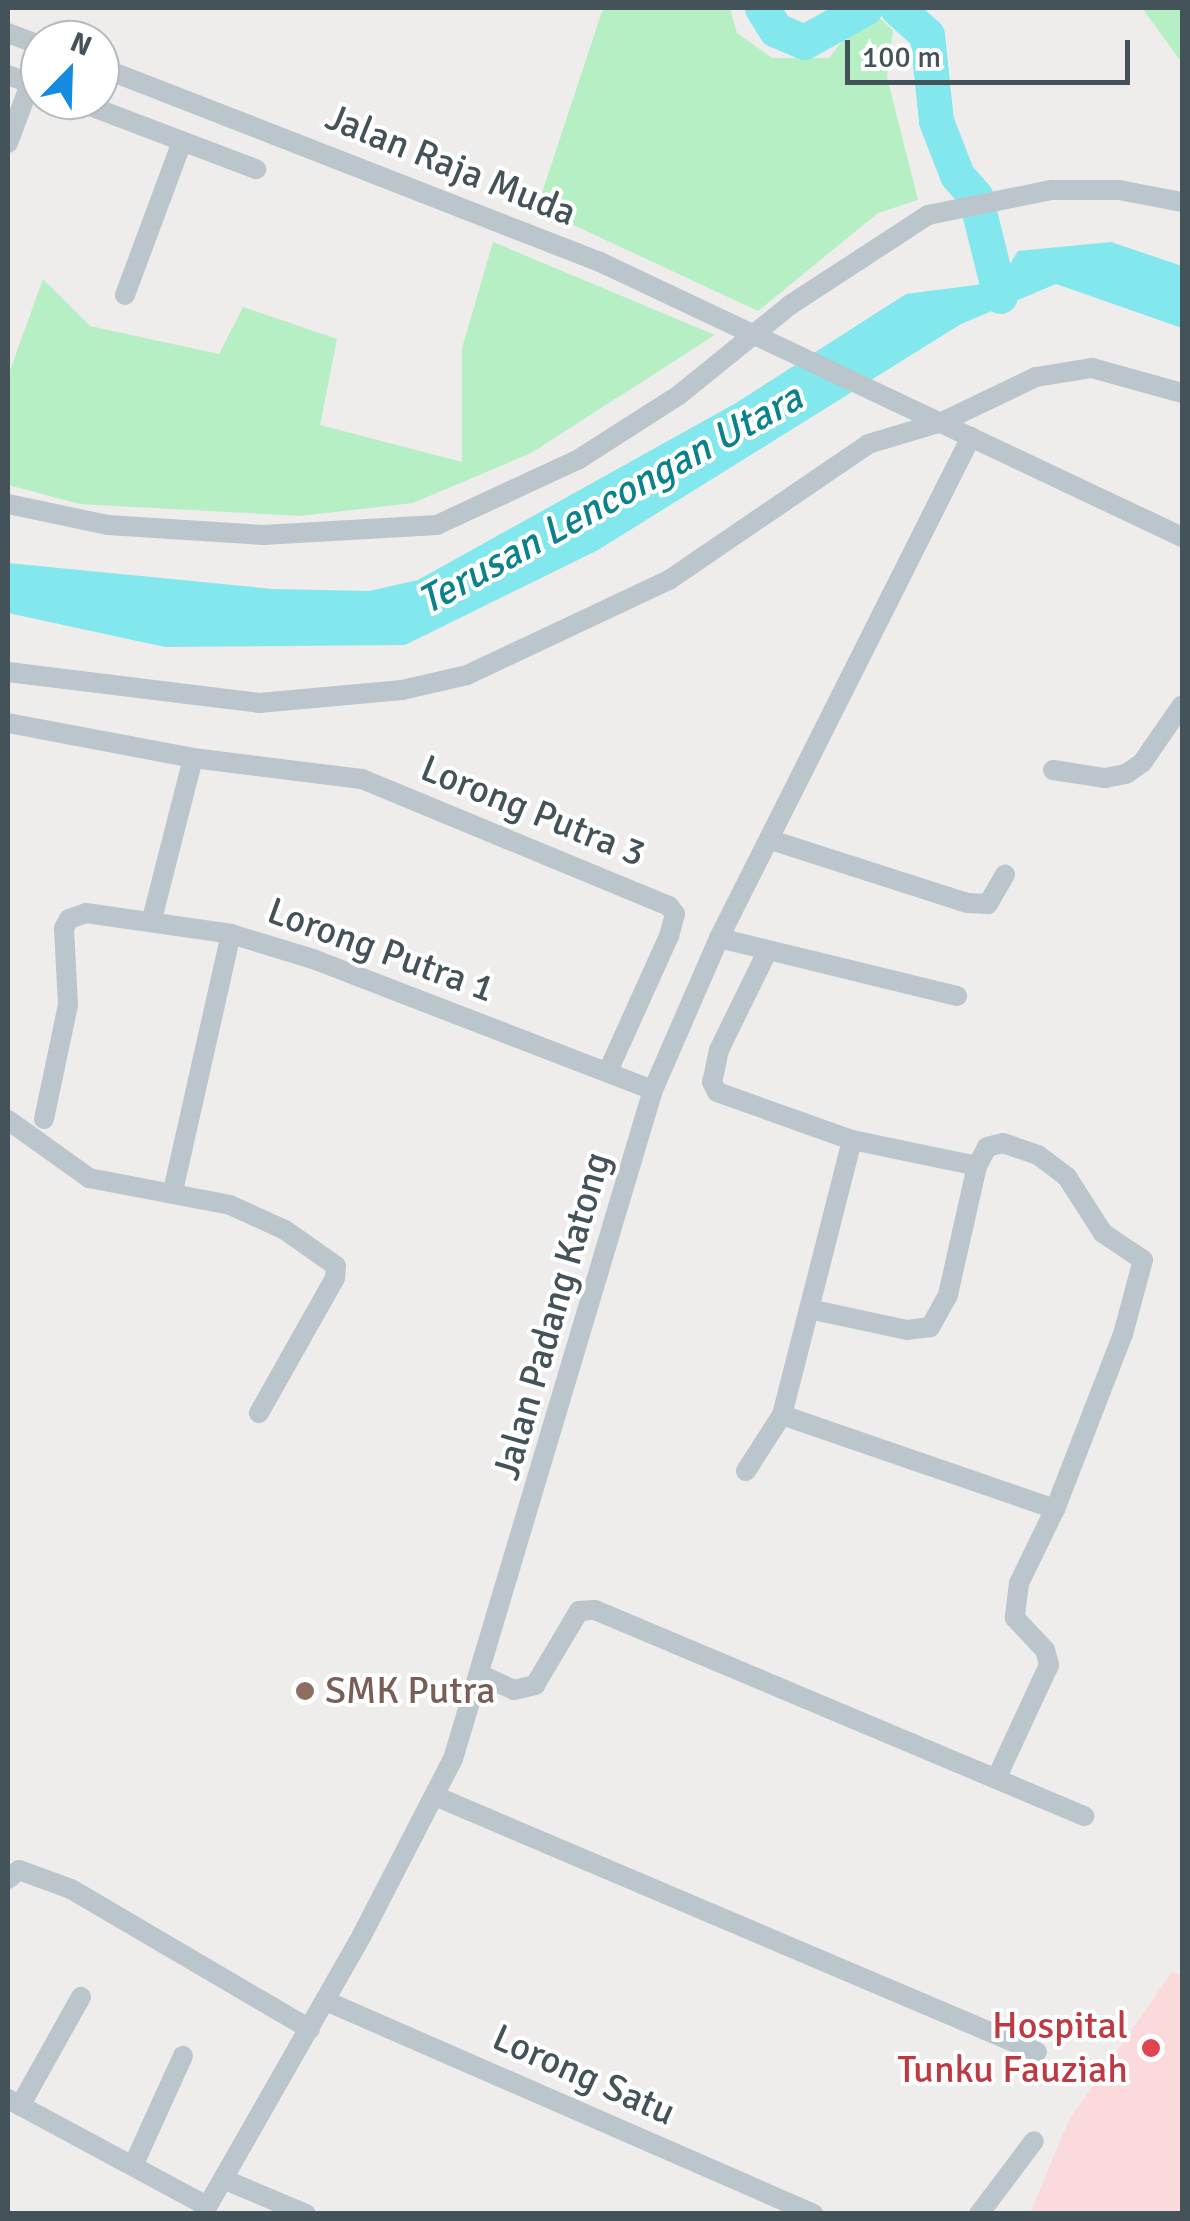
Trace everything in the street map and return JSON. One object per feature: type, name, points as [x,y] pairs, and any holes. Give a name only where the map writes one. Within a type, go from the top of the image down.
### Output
[{"type":"street","name":"Jalan Raja Muda","points":[[120,75],[482,214],[764,336],[1182,537]]},
{"type":"street","points":[[8,143],[20,117]]},
{"type":"street","points":[[120,118],[256,169]]},
{"type":"street","points":[[124,295],[182,142]]},
{"type":"street","points":[[8,504],[108,525],[263,536],[437,525],[579,460],[764,336],[843,267],[928,215],[1070,189],[1182,202]]},
{"type":"street","points":[[8,672],[259,702],[402,690],[467,675],[669,580],[868,444],[942,422],[1071,368],[1120,373],[1182,393]]},
{"type":"street","name":"Jalan Padang Katong","points":[[205,2210],[326,2001],[436,1796],[483,1676],[654,1090],[719,938],[971,437]]},
{"type":"street","points":[[1053,770],[1105,778],[1126,774],[1142,763],[1182,705]]},
{"type":"street","name":"Lorong Putra 3","points":[[8,723],[192,758],[362,779],[669,906],[674,914],[669,936],[609,1069]]},
{"type":"street","points":[[152,919],[192,758]]},
{"type":"street","points":[[771,840],[968,903],[988,904],[1001,892],[1005,875]]},
{"type":"street","name":"Lorong Putra 1","points":[[44,1118],[68,1005],[64,928],[75,914],[152,919],[232,934],[609,1069],[654,1090]]},
{"type":"street","points":[[173,1190],[232,934]]},
{"type":"street","points":[[719,938],[956,996]]},
{"type":"street","points":[[767,952],[719,1050],[712,1082],[724,1098],[852,1140],[978,1166]]},
{"type":"street","points":[[8,1120],[89,1178],[173,1190],[263,1218],[336,1266],[336,1278],[258,1413]]},
{"type":"street","points":[[746,1471],[782,1415],[852,1140]]},
{"type":"street","points":[[809,1308],[907,1330],[930,1327],[948,1295],[978,1166],[986,1147],[1003,1143],[1038,1155],[1067,1178],[1103,1233],[1143,1260],[1123,1334],[1055,1509],[1018,1583],[1014,1609],[1049,1666],[997,1777]]},
{"type":"street","points":[[782,1415],[1055,1509]]},
{"type":"street","points":[[483,1676],[514,1690],[535,1685],[579,1612],[595,1610],[1084,1816]]},
{"type":"street","points":[[436,1796],[1037,2052]]},
{"type":"street","points":[[8,1879],[19,1870],[72,1888],[310,2029]]},
{"type":"street","points":[[81,1997],[14,2102],[205,2210]]},
{"type":"street","name":"Lorong Satu","points":[[326,2001],[814,2214]]},
{"type":"street","points":[[133,2166],[183,2056]]},
{"type":"street","points":[[979,2214],[1034,2140]]},
{"type":"street","points":[[223,2179],[306,2214]]},
{"type":"shaded area","name":"Hospital Tunku Fauziah","points":[[1172,1972],[1182,1976],[1182,2213],[1030,2213],[1069,2120]]},
{"type":"green space","points":[[603,8],[730,8],[737,33],[772,58],[829,58],[868,8],[893,30],[887,77],[918,200],[878,213],[758,311],[537,208]]},
{"type":"green space","points":[[1142,8],[1182,8],[1182,63]]},
{"type":"green space","points":[[493,242],[715,335],[531,453],[413,503],[300,516],[80,504],[8,485],[8,376],[43,279],[90,326],[219,354],[243,307],[337,339],[320,425],[462,462],[462,348]]},
{"type":"water","name":"Terusan Lencongan Utara","points":[[1111,242],[1182,266],[1182,328],[1056,284],[961,324],[598,550],[405,645],[165,647],[8,613],[8,563],[273,589],[369,591],[418,580],[736,403],[906,294],[999,282],[1018,251]]},
{"type":"waterway","points":[[762,8],[776,30],[804,42],[865,8]]},
{"type":"waterway","points":[[897,8],[927,35],[936,121],[957,175],[975,196],[1000,296]]},
{"type":"place","name":"SMK Putra","points":[[305,1691]]},
{"type":"place","name":"Hospital Tunku Fauziah","points":[[1151,2048]]}]
